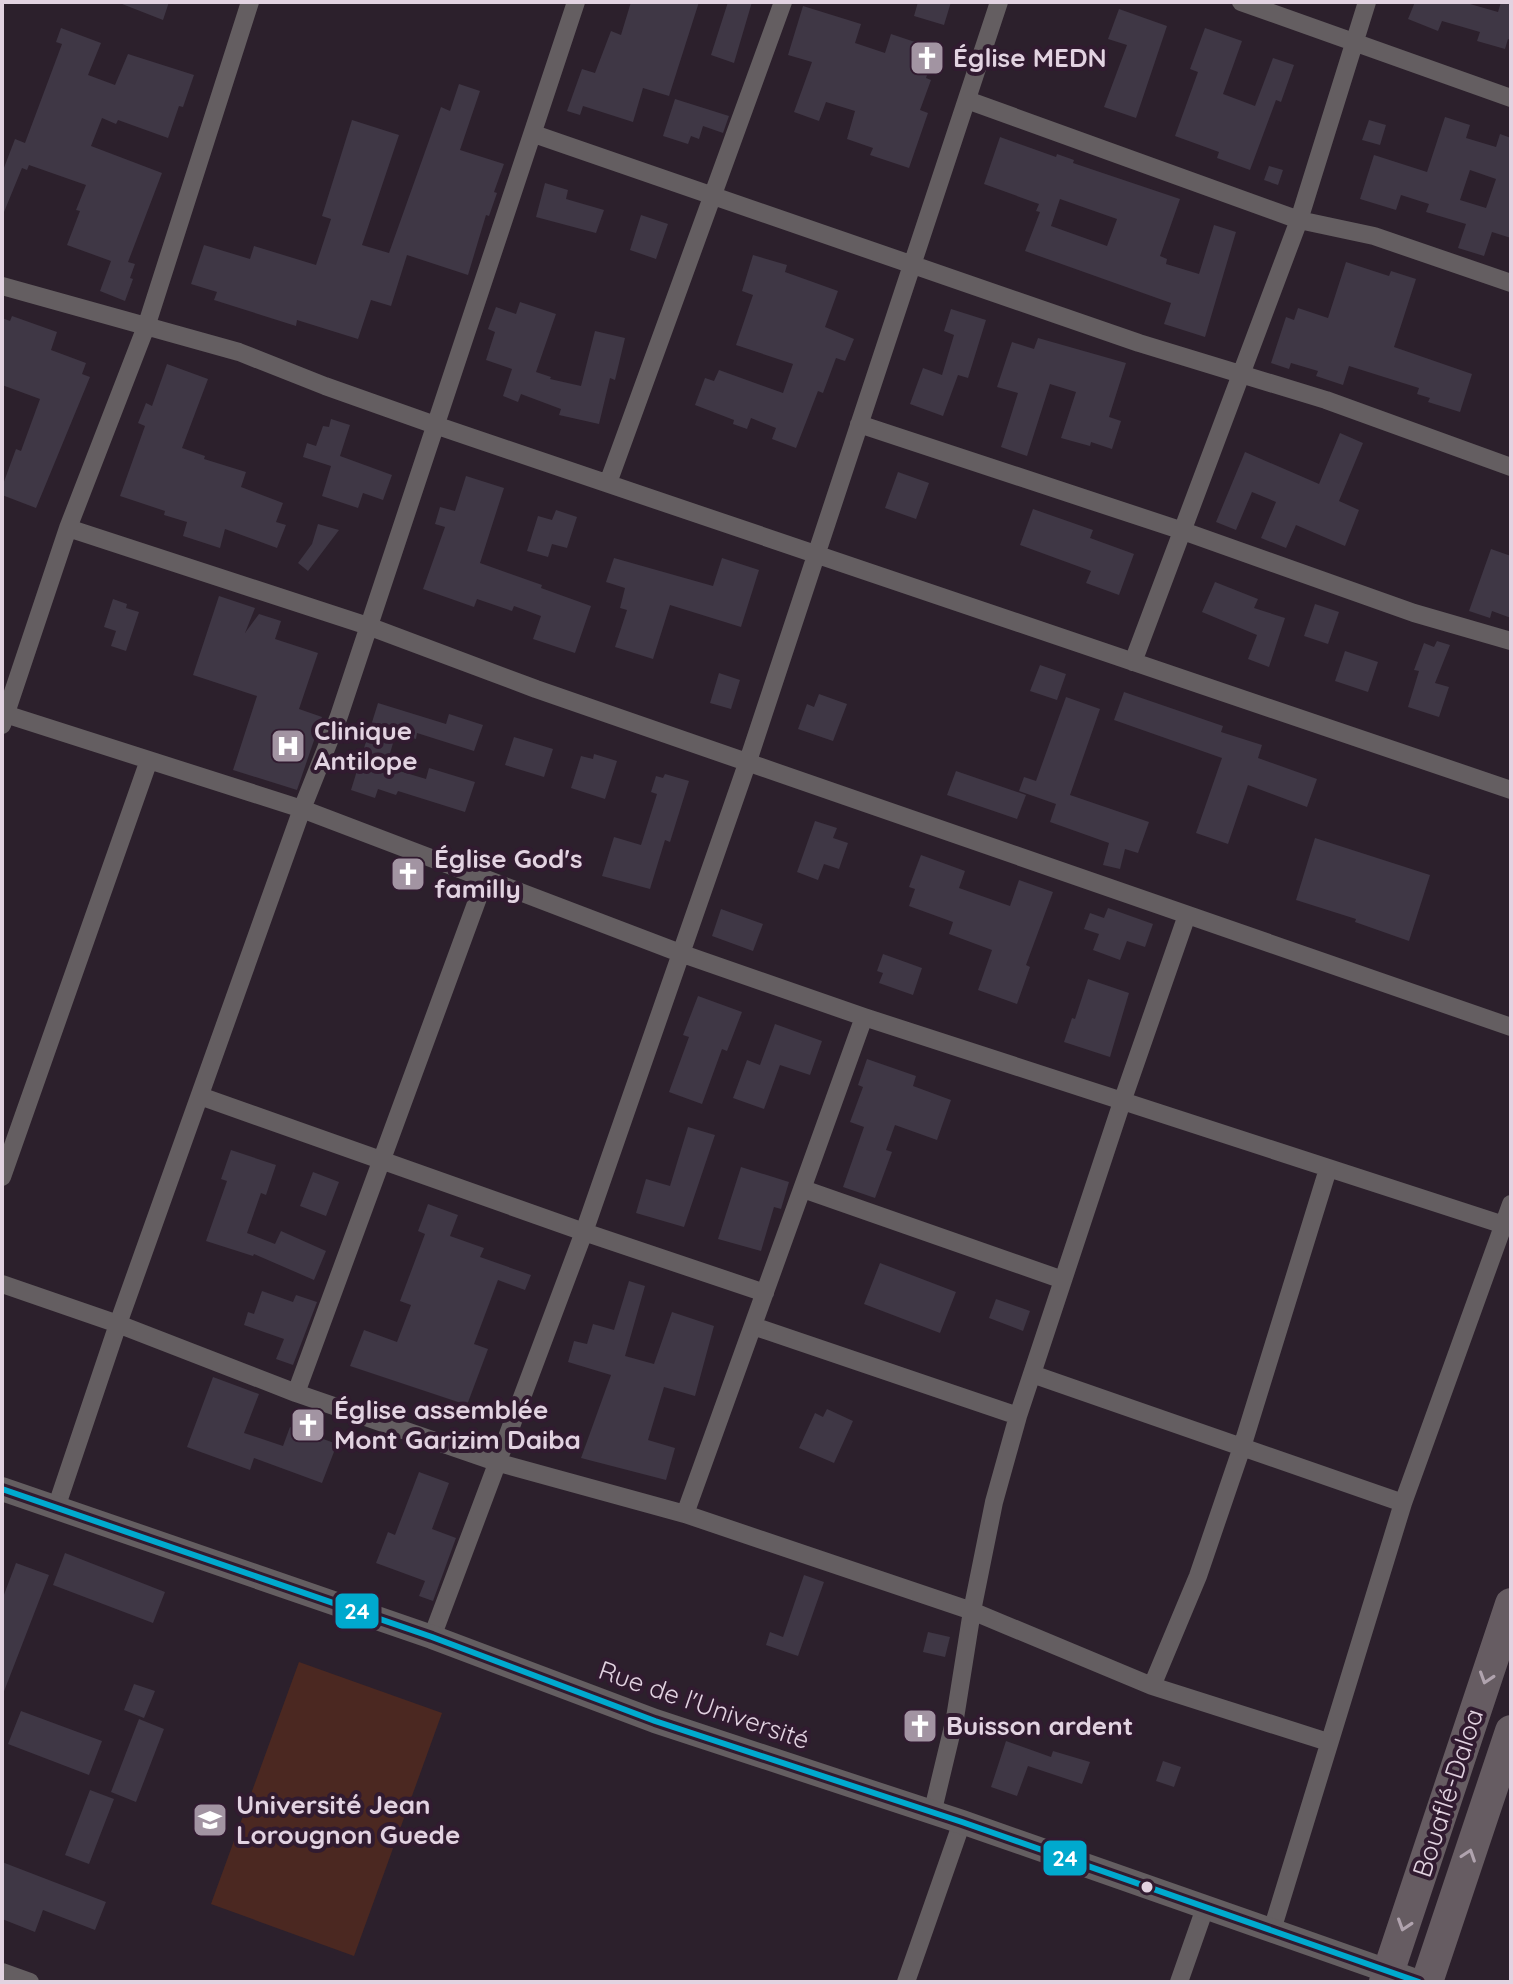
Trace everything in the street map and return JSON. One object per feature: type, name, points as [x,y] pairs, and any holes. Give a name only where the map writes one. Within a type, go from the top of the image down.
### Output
[{"type":"highway","name":"Bouaflé-Daloa","points":[[1387,1978],[1511,1604]]},
{"type":"highway","name":"Bouaflé-Daloa","points":[[1427,1982],[1511,1731]]},
{"type":"street","points":[[250,2],[147,324],[68,528],[3,718],[302,809],[680,953],[864,1017],[1504,1225]]},
{"type":"street","points":[[56,1508],[118,1324],[302,809],[339,716],[576,2]]},
{"type":"street","points":[[608,483],[783,2]]},
{"type":"street","points":[[432,1637],[584,1232],[748,761],[999,2]]},
{"type":"street","points":[[1241,2],[1511,98]]},
{"type":"street","points":[[1133,662],[1243,376],[1299,220],[1367,2]]},
{"type":"street","points":[[967,100],[1299,220],[1374,236],[1511,283]]},
{"type":"street","points":[[534,134],[1139,343],[1326,400],[1511,467]]},
{"type":"street","points":[[2,286],[239,352],[435,425],[1511,790]]},
{"type":"street","points":[[859,424],[1183,531],[1414,613],[1511,641]]},
{"type":"street","points":[[68,528],[368,626],[536,689],[1511,1027]]},
{"type":"street","points":[[2,1177],[149,760]]},
{"type":"street","points":[[296,1393],[485,879]]},
{"type":"street","points":[[932,1814],[955,1718],[994,1502],[1018,1416],[1187,915]]},
{"type":"street","points":[[685,1514],[864,1017]]},
{"type":"street","points":[[200,1096],[765,1293]]},
{"type":"street","points":[[1152,1686],[1198,1576],[1242,1447],[1328,1169]]},
{"type":"street","points":[[803,1189],[1063,1280]]},
{"type":"street","points":[[1272,1930],[1403,1503],[1511,1204]]},
{"type":"street","points":[[2,1284],[118,1324],[296,1393],[496,1462],[685,1514],[972,1611],[1152,1686],[1328,1742]]},
{"type":"street","points":[[753,1326],[1018,1416]]},
{"type":"street","points":[[1032,1374],[1403,1503]]},
{"type":"street","name":"Rue de l'Université","points":[[2,1489],[432,1637],[655,1721],[962,1822],[1272,1930],[1387,1978],[1419,1982]]},
{"type":"street","points":[[906,1982],[962,1822]]},
{"type":"street","points":[[1179,1982],[1205,1908]]},
{"type":"street","points":[[4,1976],[30,1982]]},
{"type":"shaded area","points":[[299,1662],[442,1713],[354,1956],[211,1904]]},
{"type":"building","points":[[117,2],[169,2],[163,20]]},
{"type":"building","points":[[631,2],[699,2],[669,96],[643,88],[633,122],[583,106],[580,115],[567,111],[582,69],[595,73],[611,31],[621,35]]},
{"type":"building","points":[[728,2],[752,2],[734,63],[711,55]]},
{"type":"building","points":[[918,2],[951,2],[944,25],[914,16]]},
{"type":"building","points":[[1415,2],[1463,2],[1498,12],[1501,2],[1511,2],[1511,40],[1508,39],[1505,49],[1477,41],[1480,32],[1442,21],[1438,31],[1408,19]]},
{"type":"building","points":[[803,6],[861,24],[855,43],[885,53],[891,34],[936,49],[926,78],[931,80],[920,110],[928,113],[909,168],[870,155],[873,148],[847,139],[855,111],[826,102],[819,121],[794,112],[812,62],[788,55]]},
{"type":"building","points":[[1119,9],[1167,26],[1136,118],[1104,107],[1127,45],[1108,39]]},
{"type":"building","points":[[61,28],[101,43],[88,75],[115,85],[128,54],[194,75],[168,138],[118,120],[116,124],[102,118],[91,146],[162,173],[128,262],[135,264],[125,301],[100,291],[111,261],[67,245],[86,185],[29,165],[27,170],[22,168],[2,217],[2,173],[15,139],[25,143],[62,44],[56,42]]},
{"type":"building","points":[[1205,28],[1242,41],[1223,94],[1255,106],[1273,58],[1294,65],[1281,102],[1276,100],[1250,170],[1217,158],[1219,152],[1175,136],[1198,72],[1190,69]]},
{"type":"building","points":[[459,84],[480,91],[460,150],[504,164],[468,275],[407,255],[391,306],[371,300],[358,339],[297,320],[296,326],[214,300],[217,292],[191,284],[204,245],[250,259],[254,246],[316,265],[331,219],[322,216],[352,120],[399,135],[362,245],[389,253],[441,107],[450,111]]},
{"type":"building","points":[[675,99],[729,116],[723,133],[703,126],[699,139],[691,136],[688,144],[663,136]]},
{"type":"building","points":[[1445,117],[1470,125],[1466,138],[1496,147],[1500,134],[1511,138],[1511,238],[1492,232],[1484,256],[1458,248],[1466,224],[1426,212],[1429,204],[1401,195],[1396,210],[1360,199],[1374,155],[1427,172]],"holes":[[[1470,170],[1496,179],[1486,208],[1460,200]]]},
{"type":"building","points":[[1369,120],[1386,125],[1380,145],[1362,140]]},
{"type":"building","points":[[1000,137],[1056,157],[1057,154],[1074,160],[1073,163],[1180,199],[1160,256],[1167,259],[1166,264],[1199,274],[1214,225],[1236,232],[1205,337],[1164,324],[1171,303],[1025,251],[1040,212],[1036,211],[1039,204],[984,184]],"holes":[[[1060,199],[1117,219],[1107,246],[1051,226]]]},
{"type":"building","points":[[1269,166],[1283,170],[1278,185],[1264,180]]},
{"type":"building","points":[[545,183],[568,190],[566,199],[604,210],[596,233],[536,217]]},
{"type":"building","points":[[641,215],[668,224],[656,259],[630,250]]},
{"type":"building","points":[[753,255],[787,265],[785,272],[838,291],[825,327],[854,339],[845,361],[836,358],[823,393],[818,391],[796,448],[772,439],[776,428],[751,418],[747,429],[733,424],[734,420],[695,405],[705,378],[714,381],[719,370],[783,393],[793,364],[736,345],[753,295],[742,291]]},
{"type":"building","points":[[1346,262],[1389,276],[1391,271],[1416,279],[1394,347],[1472,374],[1460,412],[1428,402],[1430,398],[1417,394],[1419,388],[1349,366],[1343,385],[1316,376],[1318,371],[1291,363],[1289,369],[1271,363],[1286,317],[1294,320],[1298,308],[1328,318]]},
{"type":"building","points":[[520,302],[556,314],[536,372],[550,379],[581,386],[595,331],[625,338],[615,380],[610,378],[599,424],[559,415],[561,409],[521,394],[518,402],[503,396],[512,369],[486,360],[495,332],[488,329],[496,307],[516,314]]},
{"type":"building","points":[[951,309],[986,320],[968,378],[958,375],[943,416],[910,404],[923,368],[942,375],[954,335],[944,331]]},
{"type":"building","points":[[12,316],[57,332],[51,350],[86,363],[82,374],[90,377],[36,508],[2,495],[16,449],[21,451],[40,399],[2,385],[2,318],[10,321]]},
{"type":"building","points":[[1038,338],[1126,363],[1109,417],[1121,421],[1112,449],[1091,442],[1090,446],[1061,438],[1076,392],[1050,384],[1027,456],[1001,447],[1018,393],[997,387],[1012,342],[1034,349]]},
{"type":"building","points":[[167,364],[208,379],[182,448],[205,456],[204,459],[246,472],[241,487],[283,503],[276,522],[286,525],[277,548],[225,529],[220,548],[183,536],[187,522],[120,496],[145,426],[138,423],[146,403],[152,406]]},
{"type":"building","points":[[331,419],[350,425],[340,456],[392,475],[383,500],[363,493],[358,508],[322,496],[331,466],[303,457],[307,443],[316,446],[323,426],[329,427]]},
{"type":"building","points":[[1340,433],[1363,443],[1339,501],[1359,510],[1345,546],[1296,525],[1286,548],[1261,538],[1276,502],[1252,492],[1236,530],[1216,522],[1245,452],[1319,484]]},
{"type":"building","points":[[898,472],[929,483],[916,519],[885,508]]},
{"type":"building","points":[[466,476],[504,488],[480,563],[591,606],[575,653],[533,639],[541,616],[514,606],[512,611],[477,599],[474,607],[423,589],[445,527],[435,524],[440,507],[455,511]]},
{"type":"building","points":[[1033,509],[1093,530],[1090,538],[1134,554],[1119,595],[1086,583],[1091,571],[1020,545]]},
{"type":"building","points":[[556,510],[577,517],[567,548],[552,544],[548,557],[527,551],[538,516],[552,520]]},
{"type":"building","points":[[318,524],[339,530],[308,571],[298,563],[312,544]]},
{"type":"building","points":[[1491,549],[1511,556],[1511,618],[1492,611],[1490,618],[1469,611]]},
{"type":"building","points":[[614,558],[713,586],[722,558],[759,570],[741,627],[670,605],[653,659],[615,647],[627,610],[620,608],[625,588],[606,582]]},
{"type":"building","points":[[1215,582],[1258,599],[1254,608],[1285,618],[1269,667],[1248,659],[1257,635],[1202,612]]},
{"type":"building","points":[[219,596],[255,608],[245,633],[259,614],[281,621],[275,639],[318,653],[299,709],[322,717],[297,790],[233,770],[257,696],[193,675]]},
{"type":"building","points":[[113,599],[139,612],[126,651],[111,646],[116,631],[104,627]]},
{"type":"building","points":[[1315,604],[1339,612],[1328,644],[1304,636]]},
{"type":"building","points":[[1437,641],[1450,645],[1435,683],[1449,687],[1439,717],[1408,707],[1419,671],[1414,670],[1424,643],[1434,647]]},
{"type":"building","points":[[1345,651],[1378,662],[1368,692],[1335,681]]},
{"type":"building","points":[[1040,665],[1066,674],[1057,700],[1030,691]]},
{"type":"building","points":[[719,673],[740,680],[731,709],[710,703]]},
{"type":"building","points":[[1124,692],[1223,726],[1221,732],[1262,745],[1258,758],[1317,779],[1307,807],[1248,785],[1228,844],[1196,833],[1222,758],[1114,720]]},
{"type":"building","points":[[819,694],[847,704],[833,741],[798,729],[807,704],[814,707]]},
{"type":"building","points":[[1066,697],[1100,709],[1070,795],[1149,822],[1138,853],[1125,849],[1120,869],[1103,865],[1109,843],[1050,822],[1056,804],[1019,791],[1024,777],[1036,781]]},
{"type":"building","points":[[378,703],[446,724],[449,714],[483,725],[474,751],[417,733],[416,739],[396,733],[386,767],[426,779],[429,768],[475,782],[465,812],[398,791],[396,795],[378,789],[375,798],[351,790]]},
{"type":"building","points":[[514,737],[553,749],[544,777],[505,765]]},
{"type":"building","points":[[594,754],[617,761],[605,799],[571,788],[581,756],[593,759]]},
{"type":"building","points":[[956,771],[1026,795],[1017,819],[947,795]]},
{"type":"building","points":[[665,774],[689,781],[670,842],[665,840],[650,889],[602,876],[614,837],[641,845],[657,794],[651,792],[656,776],[663,778]]},
{"type":"building","points":[[815,821],[837,828],[833,838],[848,843],[839,869],[824,864],[818,880],[797,872]]},
{"type":"building","points":[[1315,838],[1430,875],[1409,941],[1355,922],[1356,919],[1296,900]]},
{"type":"building","points":[[921,855],[965,871],[959,888],[1010,906],[1019,880],[1053,892],[1026,965],[1030,967],[1017,1004],[978,990],[992,950],[949,934],[953,922],[909,906],[915,889],[909,887]]},
{"type":"building","points":[[1108,908],[1153,924],[1145,947],[1127,941],[1120,960],[1093,950],[1099,934],[1084,929],[1090,913],[1104,918]]},
{"type":"building","points":[[721,909],[763,924],[753,951],[712,936]]},
{"type":"building","points":[[883,954],[922,968],[913,995],[879,983],[883,973],[877,971]]},
{"type":"building","points":[[1088,979],[1129,993],[1110,1057],[1064,1042]]},
{"type":"building","points":[[698,996],[742,1012],[727,1051],[722,1049],[702,1104],[669,1092],[689,1037],[683,1035]]},
{"type":"building","points":[[775,1024],[822,1041],[810,1075],[780,1065],[764,1109],[733,1098],[747,1060],[760,1065]]},
{"type":"building","points":[[867,1059],[916,1076],[913,1086],[951,1100],[937,1140],[895,1125],[886,1150],[892,1152],[875,1198],[843,1187],[864,1127],[850,1122],[863,1087],[858,1085]]},
{"type":"building","points":[[688,1127],[715,1135],[684,1227],[636,1213],[646,1179],[670,1186]]},
{"type":"building","points":[[231,1150],[276,1165],[266,1195],[261,1193],[247,1233],[275,1244],[281,1231],[326,1251],[314,1280],[254,1254],[206,1241],[227,1181],[221,1179]]},
{"type":"building","points":[[741,1167],[789,1182],[781,1209],[774,1207],[761,1251],[718,1239]]},
{"type":"building","points":[[313,1172],[339,1182],[326,1216],[300,1206]]},
{"type":"building","points":[[428,1204],[458,1215],[450,1236],[484,1248],[480,1257],[531,1275],[525,1290],[498,1280],[474,1344],[488,1349],[467,1405],[350,1366],[364,1330],[397,1342],[411,1305],[400,1301],[425,1234],[418,1231]]},
{"type":"building","points":[[880,1263],[956,1292],[940,1333],[864,1304]]},
{"type":"building","points":[[629,1281],[645,1286],[625,1356],[654,1364],[672,1312],[714,1326],[695,1396],[664,1387],[648,1440],[675,1448],[666,1480],[581,1458],[611,1375],[568,1362],[574,1341],[587,1344],[593,1324],[614,1330]]},
{"type":"building","points":[[262,1291],[293,1302],[296,1295],[317,1302],[293,1365],[276,1359],[284,1339],[244,1325],[248,1312],[254,1314]]},
{"type":"building","points":[[996,1299],[1030,1311],[1023,1331],[989,1318]]},
{"type":"building","points":[[213,1377],[259,1394],[244,1433],[283,1446],[290,1427],[337,1444],[322,1483],[254,1458],[250,1470],[187,1447]]},
{"type":"building","points":[[827,1409],[853,1421],[834,1463],[799,1448],[815,1413],[823,1417]]},
{"type":"building","points":[[419,1472],[449,1483],[432,1529],[456,1538],[433,1601],[419,1596],[425,1581],[376,1563],[388,1532],[395,1535]]},
{"type":"building","points":[[65,1553],[165,1592],[153,1623],[53,1585]]},
{"type":"building","points":[[16,1563],[49,1575],[3,1694],[2,1600]]},
{"type":"building","points":[[804,1575],[824,1582],[798,1656],[766,1645],[770,1632],[783,1637]]},
{"type":"building","points":[[928,1632],[950,1637],[945,1657],[923,1652]]},
{"type":"building","points":[[134,1684],[155,1691],[144,1718],[124,1710]]},
{"type":"building","points":[[21,1711],[102,1741],[89,1775],[8,1744]]},
{"type":"building","points":[[139,1719],[164,1729],[136,1802],[111,1792]]},
{"type":"building","points":[[1006,1741],[1051,1757],[1053,1751],[1090,1762],[1082,1784],[1028,1766],[1017,1796],[991,1787]]},
{"type":"building","points":[[1163,1761],[1181,1767],[1174,1787],[1156,1781]]},
{"type":"building","points":[[90,1790],[114,1799],[89,1864],[65,1855]]},
{"type":"building","points":[[2,1862],[106,1902],[95,1930],[43,1910],[35,1932],[2,1919]]},
{"type":"transit line","name":"24","points":[[2,1489],[432,1637],[655,1721],[962,1822],[1419,1982]]},
{"type":"place","name":"Église MEDN","points":[[927,58]]},
{"type":"place","name":"Clinique Antilope","points":[[288,746]]},
{"type":"place","name":"Église God's familly","points":[[408,874]]},
{"type":"place","name":"Église assemblée Mont Garizim Daiba","points":[[308,1425]]},
{"type":"place","name":"Buisson ardent","points":[[920,1726]]},
{"type":"place","name":"Université Jean Lorougnon Guede","points":[[210,1820]]}]
